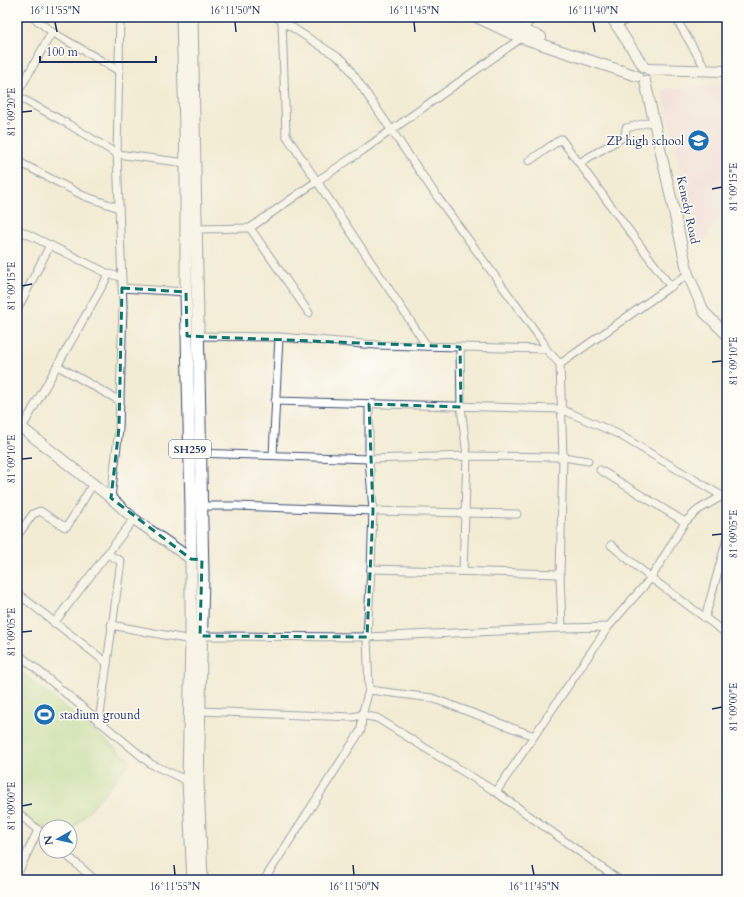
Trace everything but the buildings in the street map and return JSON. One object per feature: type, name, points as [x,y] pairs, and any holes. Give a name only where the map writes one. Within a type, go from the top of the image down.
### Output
[{"type":"main road","name":"SH259","points":[[182,17],[186,163],[186,292],[196,452],[202,506],[197,560]]},
{"type":"main road","name":"SH259","points":[[192,17],[198,336],[196,452],[196,638],[188,781],[193,880]]},
{"type":"main road","name":"SH259","points":[[196,638],[200,711],[198,781],[202,880]]},
{"type":"street","points":[[33,17],[52,32],[119,71]]},
{"type":"street","points":[[111,498],[120,428],[122,288],[117,154],[120,17]]},
{"type":"street","points":[[476,17],[521,34],[642,72],[727,71]]},
{"type":"street","points":[[495,17],[521,34]]},
{"type":"street","points":[[196,229],[250,228],[517,41],[534,17]]},
{"type":"street","name":"Kenedy Road","points":[[611,17],[642,72],[655,121],[688,274],[704,312],[727,335]]},
{"type":"street","points":[[617,26],[631,17]]},
{"type":"street","points":[[676,17],[707,71]]},
{"type":"street","points":[[279,19],[344,61],[438,198],[543,342],[546,349],[560,364],[564,457],[560,574],[562,628]]},
{"type":"street","points":[[279,19],[286,135],[427,346]]},
{"type":"street","points":[[52,32],[17,95],[117,154],[186,163]]},
{"type":"street","points":[[579,163],[625,136],[626,128],[655,121]]},
{"type":"street","points":[[529,161],[561,139],[671,287]]},
{"type":"street","points":[[17,161],[84,196],[119,208]]},
{"type":"street","points":[[250,228],[310,313]]},
{"type":"street","points":[[17,229],[109,274],[121,277]]},
{"type":"street","points":[[17,310],[50,245]]},
{"type":"street","points":[[109,274],[58,366],[20,426],[111,498],[134,519],[197,560]]},
{"type":"street","points":[[560,364],[688,274]]},
{"type":"street","points":[[122,288],[186,292]]},
{"type":"street","points":[[198,336],[279,337],[376,345],[546,349]]},
{"type":"street","points":[[273,455],[279,337]]},
{"type":"street","points":[[460,347],[461,407],[467,456],[463,571]]},
{"type":"street","points":[[58,366],[120,401]]},
{"type":"street","points":[[275,401],[562,409],[618,434],[724,495]]},
{"type":"street","points":[[264,880],[361,730],[362,715],[369,690],[367,637],[373,511],[369,459],[369,404]]},
{"type":"street","points":[[196,452],[369,459],[467,456],[564,457],[588,461]]},
{"type":"street","points":[[600,470],[685,522]]},
{"type":"street","points":[[17,536],[33,514],[40,511],[65,527],[93,484]]},
{"type":"street","points":[[496,792],[608,627],[651,578],[685,522],[698,510],[724,495]]},
{"type":"street","points":[[202,506],[517,514]]},
{"type":"street","points":[[54,623],[134,519]]},
{"type":"street","points":[[705,618],[727,539]]},
{"type":"street","points":[[611,545],[651,578],[727,634]]},
{"type":"street","points":[[99,722],[111,625],[121,561],[107,554]]},
{"type":"street","points":[[371,569],[560,574]]},
{"type":"street","points":[[17,593],[54,623],[107,662]]},
{"type":"street","points":[[111,625],[196,638],[367,637],[608,627]]},
{"type":"street","points":[[17,653],[151,764],[188,781]]},
{"type":"street","points":[[369,690],[432,698],[534,736]]},
{"type":"street","points":[[200,711],[352,717],[362,715],[377,718],[496,792],[611,878],[619,880]]},
{"type":"street","points":[[17,812],[38,830],[17,875]]},
{"type":"street","points":[[71,859],[95,880]]},
{"type":"highlighted area","points":[[122,288],[186,292],[187,336],[460,347],[461,407],[369,404],[373,511],[367,637],[200,636],[202,560],[191,559],[111,498],[119,428]]},
{"type":"shaded area","points":[[727,84],[727,207],[700,245],[662,90]]},
{"type":"green space","name":"stadium ground","points":[[17,669],[131,761],[78,824],[78,819],[38,819],[38,828],[17,812]]},
{"type":"place","name":"ZP high school","points":[[699,141]]},
{"type":"place","name":"stadium ground","points":[[45,715]]}]
